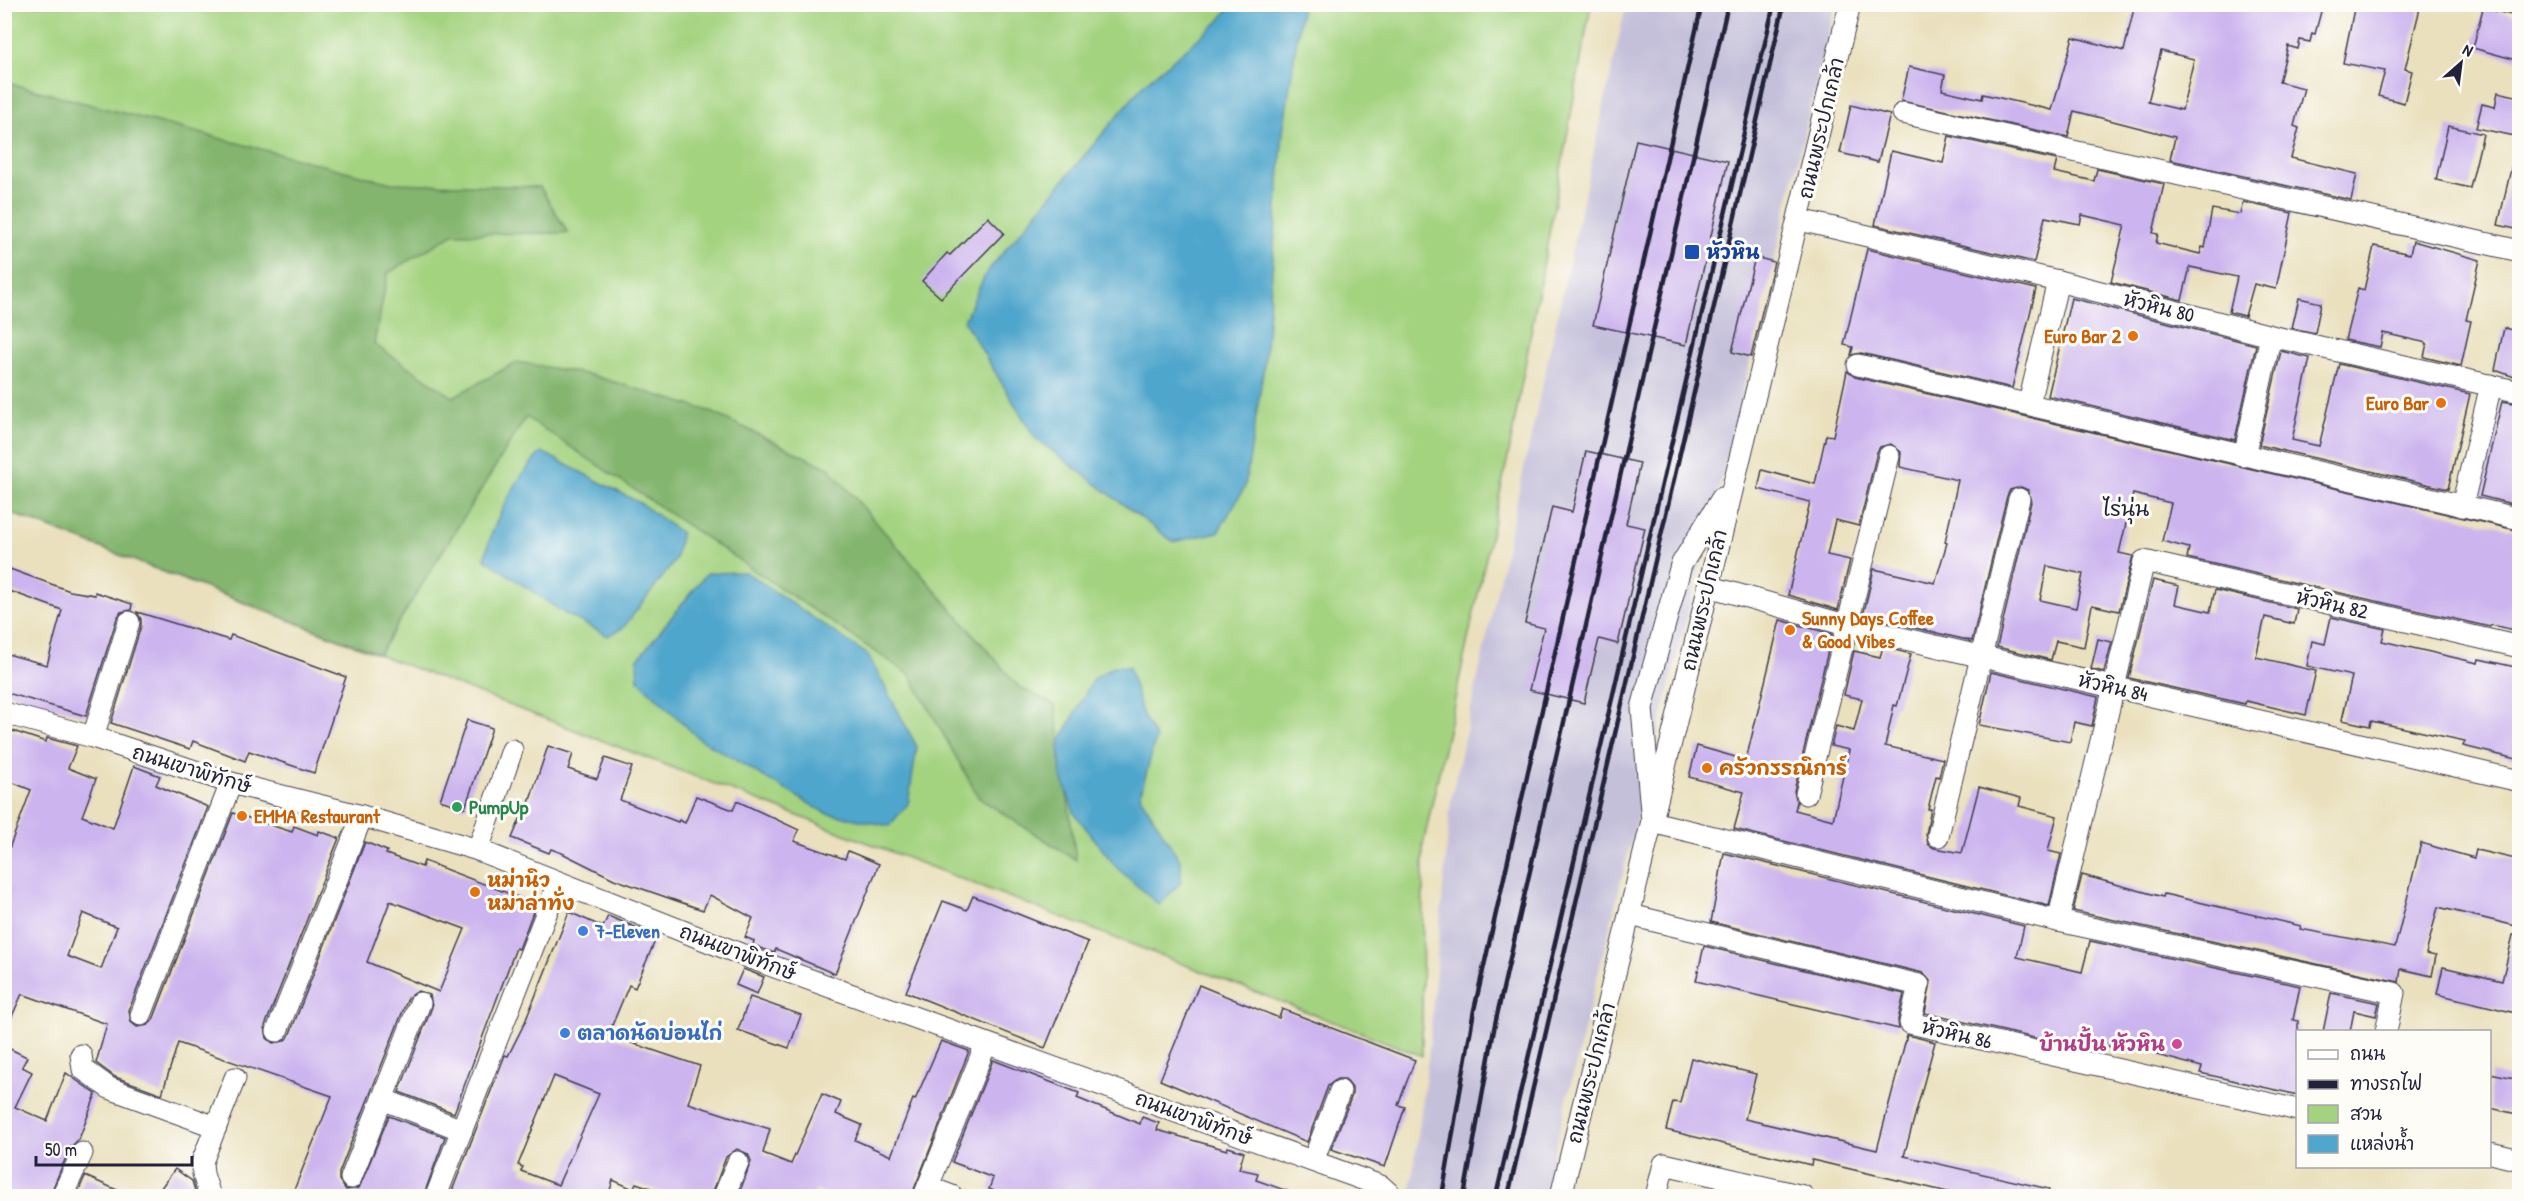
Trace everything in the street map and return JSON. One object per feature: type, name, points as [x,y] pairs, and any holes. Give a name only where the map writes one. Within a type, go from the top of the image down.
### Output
[{"type":"street","name":"ถนนพระปกเกล้า","points":[[1561,1197],[1733,479],[1800,220],[1850,4]]},
{"type":"street","points":[[1903,113],[2520,251]]},
{"type":"street","name":"หัวหิน 80","points":[[1800,220],[2058,281],[2271,336],[2520,392]]},
{"type":"street","points":[[2029,403],[2058,281]]},
{"type":"street","points":[[2244,456],[2271,336]]},
{"type":"street","points":[[1858,364],[2520,519]]},
{"type":"street","points":[[2462,506],[2491,385]]},
{"type":"street","points":[[1806,794],[1889,456]]},
{"type":"street","points":[[1733,479],[1681,565],[1642,708],[1652,822],[2058,921],[2394,993],[2386,1030]]},
{"type":"street","points":[[1938,836],[2019,499]]},
{"type":"street","name":"หัวหิน 82","points":[[2116,687],[2144,561],[2520,647]]},
{"type":"street","name":"หัวหิน 84","points":[[1707,586],[1849,626],[2520,781]]},
{"type":"street","points":[[93,737],[129,622]]},
{"type":"street","points":[[2058,921],[2116,687]]},
{"type":"street","name":"ถนนเขาพิทักษ์","points":[[4,713],[93,737],[231,783],[362,816],[478,850],[753,959],[1381,1186],[1392,1197]]},
{"type":"street","points":[[478,850],[512,750]]},
{"type":"street","points":[[141,1016],[231,783]]},
{"type":"street","points":[[277,1031],[362,816]]},
{"type":"street","points":[[436,1197],[558,883]]},
{"type":"street","name":"หัวหิน 86","points":[[1630,915],[1919,985],[1910,1023],[2296,1110]]},
{"type":"street","points":[[351,1179],[420,1003]]},
{"type":"street","points":[[952,1197],[926,1192],[986,1044]]},
{"type":"street","points":[[81,1055],[84,1069],[109,1088],[216,1127]]},
{"type":"street","points":[[210,1197],[202,1174],[202,1162],[235,1078]]},
{"type":"street","points":[[1313,1161],[1340,1091]]},
{"type":"street","points":[[382,1100],[462,1130]]},
{"type":"street","points":[[62,1197],[82,1153]]},
{"type":"street","points":[[2491,1153],[2520,1160]]},
{"type":"street","points":[[724,1197],[738,1161]]},
{"type":"street","points":[[1656,1197],[1664,1164],[1803,1197]]},
{"type":"shaded area","points":[[1626,5],[1835,5],[1746,378],[1543,1196],[1410,1196],[1428,1059],[1451,799]]},
{"type":"green space","points":[[5,5],[1591,5],[1509,452],[1423,845],[1422,1056],[5,511]]},
{"type":"green space","points":[[4,82],[391,183],[540,187],[568,233],[453,234],[388,273],[374,344],[453,397],[517,362],[591,375],[709,411],[829,468],[1019,687],[1055,705],[1076,860],[979,798],[910,675],[526,417],[379,654],[5,511]]},
{"type":"water","points":[[1232,5],[1302,5],[1283,132],[1265,360],[1245,487],[1218,532],[1173,542],[1035,438],[964,321],[986,273],[1145,83],[1218,22]]},
{"type":"water","points":[[542,452],[640,503],[681,533],[675,561],[623,628],[608,636],[564,613],[485,559],[506,501],[524,473]]},
{"type":"water","points":[[746,572],[868,655],[917,747],[908,804],[889,826],[825,813],[698,738],[638,680],[637,660],[707,573]]},
{"type":"water","points":[[1114,666],[1129,667],[1143,716],[1156,738],[1140,796],[1181,862],[1181,882],[1159,905],[1116,867],[1074,813],[1061,775],[1059,744],[1093,679]]},
{"type":"building","points":[[2135,4],[2323,4],[2315,34],[2312,33],[2310,42],[2300,40],[2298,49],[2288,46],[2279,82],[2304,88],[2294,126],[2299,128],[2291,158],[2357,174],[2351,200],[2170,160],[2175,137],[2074,111],[2068,137],[1901,101],[1909,67],[1945,75],[1942,90],[1982,99],[1983,94],[2052,110],[2073,37],[2124,51]],"holes":[[[2161,51],[2194,59],[2182,110],[2148,102]]]},
{"type":"building","points":[[2355,4],[2421,4],[2405,69],[2412,71],[2404,103],[2378,96],[2385,71],[2343,63]]},
{"type":"building","points":[[2483,8],[2520,17],[2520,61],[2473,48]]},
{"type":"building","points":[[2498,92],[2520,97],[2520,137],[2476,128],[2482,104],[2495,107]]},
{"type":"building","points":[[1851,105],[1890,115],[1878,162],[1840,153]]},
{"type":"building","points":[[2448,126],[2483,134],[2470,188],[2436,180]]},
{"type":"building","points":[[1949,136],[2057,160],[2054,172],[2094,181],[2097,169],[2164,184],[2153,233],[2158,234],[2156,243],[2200,254],[2202,247],[2205,248],[2212,209],[2240,214],[2243,202],[2292,213],[2276,289],[2254,284],[2245,316],[2229,312],[2237,277],[2190,267],[2182,300],[2111,282],[2125,225],[2082,215],[2080,224],[2045,217],[2034,262],[1875,225],[1891,151],[1943,163]]},
{"type":"building","points":[[1636,140],[1728,161],[1686,345],[1593,325]]},
{"type":"building","points":[[2513,160],[2520,161],[2520,230],[2498,225]]},
{"type":"building","points":[[988,217],[1004,233],[941,298],[922,281],[947,253],[950,255]]},
{"type":"building","points":[[2413,241],[2480,260],[2466,320],[2471,321],[2461,366],[2424,357],[2427,343],[2383,333],[2380,347],[2345,340],[2358,288],[2364,290],[2374,246],[2410,254]]},
{"type":"building","points":[[1867,249],[2036,289],[2012,388],[1861,353],[1851,355],[1853,347],[1844,345]]},
{"type":"building","points":[[1755,257],[1774,262],[1751,357],[1732,352]]},
{"type":"building","points":[[2071,298],[2256,345],[2235,440],[2048,396]]},
{"type":"building","points":[[2299,298],[2321,303],[2315,333],[2292,328]]},
{"type":"building","points":[[2504,328],[2520,332],[2520,379],[2495,370]]},
{"type":"building","points":[[2281,351],[2310,358],[2292,440],[2319,446],[2339,364],[2470,394],[2448,489],[2259,445]]},
{"type":"building","points":[[1847,371],[1855,377],[2520,531],[2520,631],[2491,625],[2490,627],[2187,558],[2189,548],[2162,541],[2171,503],[2133,494],[2119,553],[2133,556],[2119,611],[2092,605],[2084,647],[2056,641],[2051,660],[1997,647],[2031,502],[2028,490],[2021,487],[2010,490],[2007,496],[1972,641],[1863,616],[1874,569],[1935,583],[1947,543],[1945,542],[1958,480],[1900,467],[1901,452],[1891,444],[1880,447],[1877,452],[1859,526],[1835,520],[1827,555],[1850,560],[1838,610],[1788,595],[1810,502],[1758,489],[1762,470],[1815,484],[1826,435],[1833,436]],"holes":[[[2047,566],[2083,574],[2076,608],[2040,600]]]},
{"type":"building","points":[[2502,401],[2520,404],[2520,506],[2480,496]]},
{"type":"building","points":[[1586,451],[1640,463],[1626,524],[1645,528],[1618,644],[1599,639],[1584,703],[1529,690],[1544,628],[1525,623],[1552,507],[1572,512]]},
{"type":"building","points":[[10,569],[70,591],[95,595],[95,592],[132,604],[131,610],[121,612],[117,618],[86,716],[4,692],[4,653],[47,665],[62,610],[4,589]]},
{"type":"building","points":[[2153,580],[2179,586],[2175,604],[2210,612],[2215,590],[2297,609],[2294,624],[2265,617],[2256,657],[2316,671],[2306,715],[2129,678]]},
{"type":"building","points":[[137,612],[229,640],[231,635],[346,677],[314,773],[249,751],[245,761],[193,741],[190,749],[111,723],[141,626],[141,619]]},
{"type":"building","points":[[2331,617],[2385,629],[2382,641],[2478,663],[2479,659],[2520,668],[2520,760],[2463,746],[2465,741],[2371,721],[2370,726],[2342,720],[2352,676],[2307,666],[2312,641],[2325,644]]},
{"type":"building","points":[[1780,620],[1832,634],[1794,791],[1797,802],[1795,810],[1833,820],[1849,750],[1831,746],[1836,726],[1854,731],[1862,699],[1844,695],[1854,651],[1880,657],[1883,647],[1911,654],[1897,706],[1894,705],[1885,746],[1943,759],[1939,777],[1936,776],[1928,809],[1931,809],[1926,834],[1928,844],[1934,848],[1962,853],[1979,787],[2021,798],[2019,806],[2057,816],[2048,851],[2061,854],[2049,906],[1734,829],[1744,792],[1689,777],[1697,746],[1746,760]]},
{"type":"building","points":[[2098,639],[2112,642],[2104,672],[2091,669]]},
{"type":"building","points":[[1991,672],[2098,697],[2092,726],[2074,722],[2070,742],[1979,725]]},
{"type":"building","points":[[467,720],[492,728],[465,808],[440,800]]},
{"type":"building","points":[[4,728],[46,742],[47,738],[77,746],[68,768],[96,779],[82,816],[113,828],[134,766],[160,776],[156,785],[208,807],[129,1010],[131,1022],[137,1027],[148,1025],[153,1020],[233,813],[292,832],[294,826],[318,835],[319,831],[339,838],[265,1026],[267,1038],[273,1043],[284,1041],[289,1036],[365,842],[387,851],[386,854],[422,867],[424,861],[536,904],[519,949],[516,948],[454,1113],[399,1092],[432,1007],[430,995],[418,991],[408,998],[339,1173],[339,1180],[346,1190],[359,1188],[389,1116],[445,1137],[423,1197],[311,1197],[294,1190],[332,1096],[178,1043],[162,1094],[115,1077],[96,1063],[107,1024],[22,994],[4,1034],[4,862],[31,790],[4,779]],"holes":[[[390,901],[465,929],[439,992],[367,962]],[[83,913],[117,927],[101,969],[67,956]]]},
{"type":"building","points":[[548,746],[573,754],[568,769],[597,779],[605,758],[632,767],[620,800],[678,822],[679,820],[685,823],[696,796],[733,810],[737,801],[799,830],[794,841],[845,859],[848,851],[879,864],[835,974],[776,949],[774,953],[753,945],[754,941],[745,937],[753,918],[710,895],[703,910],[614,879],[562,853],[551,849],[549,853],[512,838],[521,817],[524,818]]},
{"type":"building","points":[[2421,843],[2474,858],[2476,850],[2520,860],[2520,927],[2438,907],[2426,954],[2436,956],[2432,976],[2401,969],[2399,982],[2073,911],[2082,875],[2163,897],[2164,894],[2301,926],[2300,929],[2395,947]]},
{"type":"building","points":[[1724,853],[2024,926],[2017,957],[2082,972],[2090,941],[2300,986],[2293,1020],[2298,1021],[2296,1095],[2200,1073],[2202,1067],[2157,1055],[2160,1043],[2128,1036],[2125,1050],[2071,1038],[2069,1046],[1925,1013],[1931,982],[1923,973],[1711,922]]},
{"type":"building","points":[[973,896],[1088,942],[1045,1048],[906,992],[943,901],[967,910]]},
{"type":"building","points":[[569,912],[603,927],[608,916],[657,936],[635,988],[629,985],[608,1035],[700,1066],[688,1103],[770,1129],[763,1153],[791,1164],[822,1094],[841,1102],[836,1114],[862,1125],[855,1140],[891,1156],[913,1099],[915,1100],[941,1041],[969,1051],[911,1197],[830,1197],[816,1190],[814,1197],[738,1197],[751,1161],[748,1154],[737,1149],[726,1157],[711,1197],[664,1197],[665,1193],[636,1183],[633,1189],[613,1180],[608,1197],[465,1197],[452,1191],[505,1055],[508,1056],[525,1022]],"holes":[[[554,1076],[599,1094],[558,1185],[521,1171],[523,1167],[518,1165]]]},
{"type":"building","points":[[2513,935],[2520,936],[2520,1014],[2437,994],[2443,967],[2502,981]]},
{"type":"building","points":[[1704,946],[1904,994],[1898,1020],[1899,1029],[1696,981]]},
{"type":"building","points":[[743,969],[764,977],[757,994],[736,985]]},
{"type":"building","points":[[1199,985],[1279,1018],[1282,1009],[1415,1060],[1398,1105],[1405,1107],[1385,1167],[1331,1149],[1352,1095],[1352,1088],[1345,1079],[1337,1079],[1328,1086],[1307,1142],[1160,1080]]},
{"type":"building","points":[[2331,993],[2379,1003],[2376,1016],[2354,1011],[2350,1030],[2323,1030]]},
{"type":"building","points":[[750,997],[801,1015],[789,1048],[738,1030]]},
{"type":"building","points":[[1907,1035],[1935,1042],[1904,1156],[2049,1189],[2048,1197],[1969,1197],[1812,1160],[1811,1165],[1666,1130],[1673,1102],[1680,1103],[1691,1058],[1756,1074],[1745,1119],[1877,1150]]},
{"type":"building","points":[[4,1046],[27,1057],[22,1067],[32,1072],[15,1107],[47,1121],[66,1073],[96,1094],[79,1139],[70,1148],[49,1197],[4,1197]]},
{"type":"building","points":[[993,1060],[1079,1093],[1077,1098],[1140,1124],[1142,1117],[1159,1123],[1157,1130],[1227,1150],[1228,1147],[1244,1152],[1239,1169],[1258,1173],[1256,1180],[1296,1194],[1296,1197],[1010,1197],[989,1189],[993,1178],[952,1162]]},
{"type":"building","points":[[2491,1073],[2520,1079],[2517,1114],[2491,1108]]},
{"type":"building","points":[[175,1169],[192,1181],[197,1197],[154,1197]]},
{"type":"building","points":[[85,1176],[133,1197],[76,1197]]},
{"type":"railway","points":[[1442,1196],[1474,1010],[1702,4]]},
{"type":"railway","points":[[1464,1196],[1495,1024],[1728,4]]},
{"type":"railway","points":[[1496,1196],[1774,4]]},
{"type":"railway","points":[[1508,1196],[1784,4]]},
{"type":"place","name":"หัวหิน","points":[[1692,252]]},
{"type":"place","name":"Euro Bar 2","points":[[2133,336]]},
{"type":"place","name":"Euro Bar","points":[[2441,403]]},
{"type":"place","name":"Sunny Days Coffee & Good Vibes","points":[[1790,630]]},
{"type":"place","name":"ครัวกรรณิการ์","points":[[1707,768]]},
{"type":"place","name":"PumpUp","points":[[457,807]]},
{"type":"place","name":"EMMA Restaurant","points":[[242,816]]},
{"type":"place","name":"หม่านิว หม่าล่าทั่ง","points":[[475,892]]},
{"type":"place","name":"7-Eleven","points":[[583,931]]},
{"type":"place","name":"ตลาดนัดบ่อนไก่","points":[[565,1033]]},
{"type":"place","name":"บ้านปั้น หัวหิน","points":[[2177,1044]]},
{"type":"district","name":"ไร่นุ่น","points":[[2126,509]]}]
